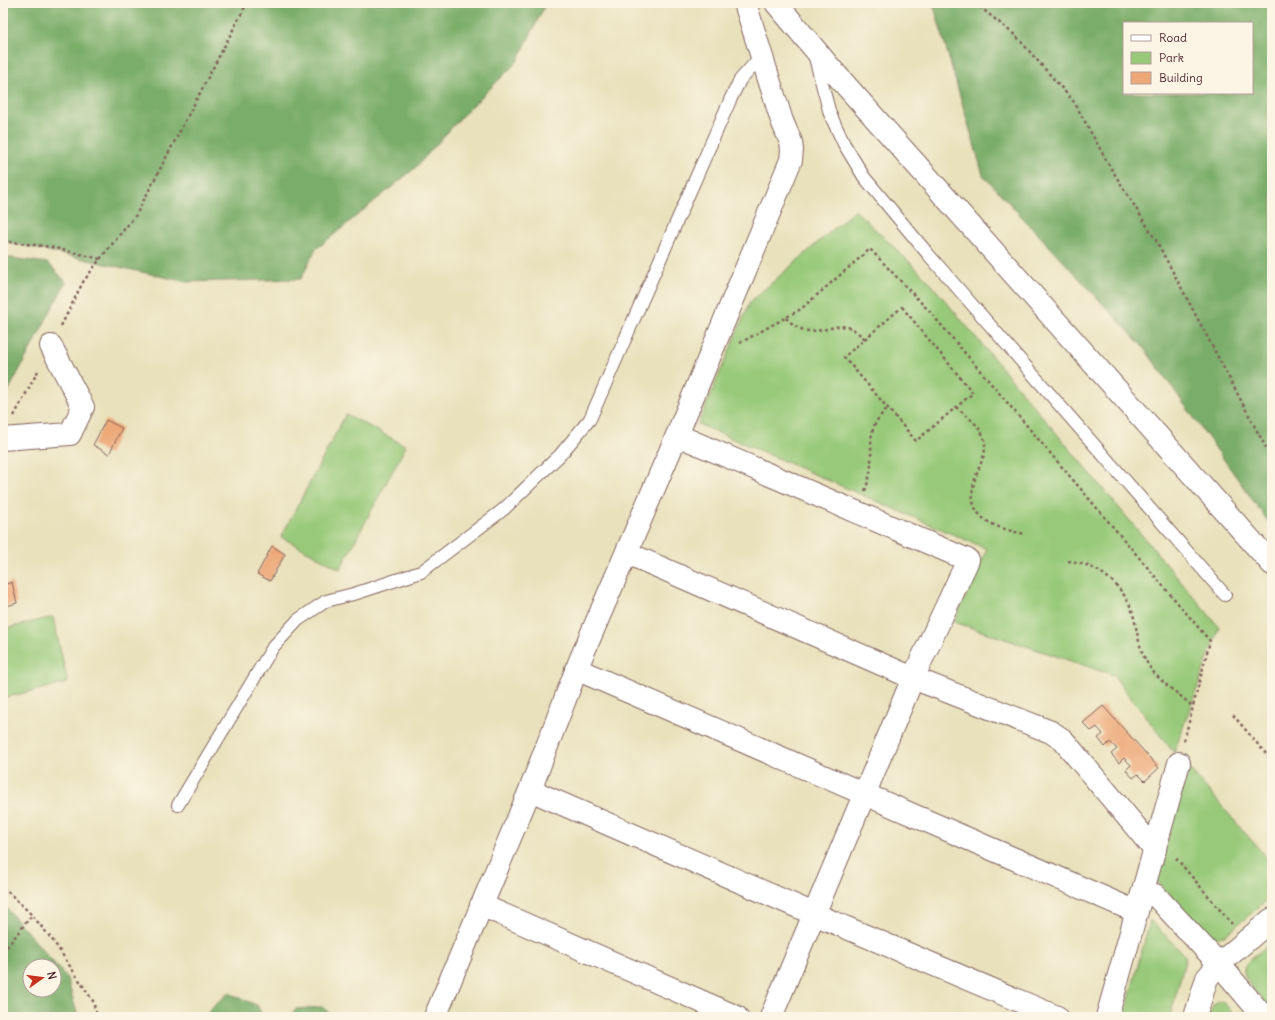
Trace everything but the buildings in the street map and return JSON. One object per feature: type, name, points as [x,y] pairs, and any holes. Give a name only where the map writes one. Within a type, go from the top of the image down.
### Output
[{"type":"street","points":[[435,1017],[530,790],[576,669],[677,435],[791,160],[792,150],[745,3]]},
{"type":"street","points":[[776,3],[811,45],[1272,564]]},
{"type":"street","points":[[3,439],[70,434],[84,407],[51,346]]},
{"type":"street","points":[[677,435],[968,560],[913,678],[771,1017]]},
{"type":"street","points":[[627,553],[913,678],[1051,732],[1063,740],[1156,844]]},
{"type":"street","points":[[576,669],[1137,912]]},
{"type":"street","points":[[1107,1017],[1179,763]]},
{"type":"street","points":[[530,790],[814,914],[1057,1017]]},
{"type":"street","points":[[1155,894],[1264,1017]]},
{"type":"street","points":[[481,905],[737,1017]]},
{"type":"street","points":[[1195,1017],[1208,978],[1218,964],[1272,919]]},
{"type":"lane","points":[[811,45],[830,114],[844,144],[864,177],[928,254],[1225,595]]},
{"type":"lane","points":[[178,805],[272,647],[298,620],[326,601],[357,594],[421,572],[504,509],[560,455],[590,419],[731,98],[740,80],[762,56]]},
{"type":"path","points":[[14,418],[83,282],[136,215],[247,3]]},
{"type":"path","points":[[975,3],[1016,36],[1074,102],[1109,165],[1157,242],[1272,459]]},
{"type":"path","points":[[3,241],[51,247],[100,259]]},
{"type":"path","points":[[708,360],[801,309],[870,249],[931,313],[1210,641],[1179,763]]},
{"type":"path","points":[[902,307],[973,393],[916,441],[844,357],[865,339],[902,307]]},
{"type":"path","points":[[786,318],[795,326],[810,331],[838,326],[851,327],[865,339]]},
{"type":"path","points":[[956,407],[976,425],[985,444],[984,456],[973,485],[972,499],[974,506],[991,525],[1025,534]]},
{"type":"path","points":[[864,493],[871,463],[871,432],[881,414],[888,408]]},
{"type":"path","points":[[1068,561],[1076,562],[1092,568],[1113,583],[1129,603],[1133,614],[1139,646],[1148,665],[1155,675],[1193,707]]},
{"type":"path","points":[[1233,715],[1272,760]]},
{"type":"path","points":[[1156,844],[1230,923],[1249,938]]},
{"type":"path","points":[[3,888],[32,915],[82,982],[93,1001],[97,1017]]},
{"type":"path","points":[[3,952],[32,915]]},
{"type":"green space","points":[[3,3],[546,3],[517,62],[463,115],[415,168],[315,250],[301,279],[186,282],[3,241]]},
{"type":"green space","points":[[931,3],[1272,3],[1272,527],[1144,348],[983,175],[935,10]]},
{"type":"green space","points":[[855,210],[927,279],[1219,627],[1174,753],[1113,675],[954,622],[987,549],[698,424],[750,302]]},
{"type":"green space","points":[[3,257],[48,263],[66,282],[3,401]]},
{"type":"green space","points":[[346,414],[406,446],[340,569],[281,537]]},
{"type":"green space","points":[[53,617],[68,683],[3,698],[3,629]]},
{"type":"green space","points":[[1188,767],[1272,864],[1272,896],[1224,936],[1208,939],[1156,880]]},
{"type":"green space","points":[[3,904],[50,958],[22,958],[22,998],[62,998],[62,972],[67,978],[78,1017],[3,1017]]},
{"type":"green space","points":[[1150,920],[1186,957],[1170,1017],[1124,1017]]},
{"type":"green space","points":[[1272,942],[1272,1009],[1252,988],[1245,975],[1244,969],[1251,958]]},
{"type":"green space","points":[[229,993],[258,1006],[262,1017],[209,1017],[209,1010]]},
{"type":"green space","points":[[1221,1001],[1237,1017],[1209,1017],[1213,1005]]},
{"type":"green space","points":[[322,1007],[334,1017],[290,1017],[295,1009]]}]
